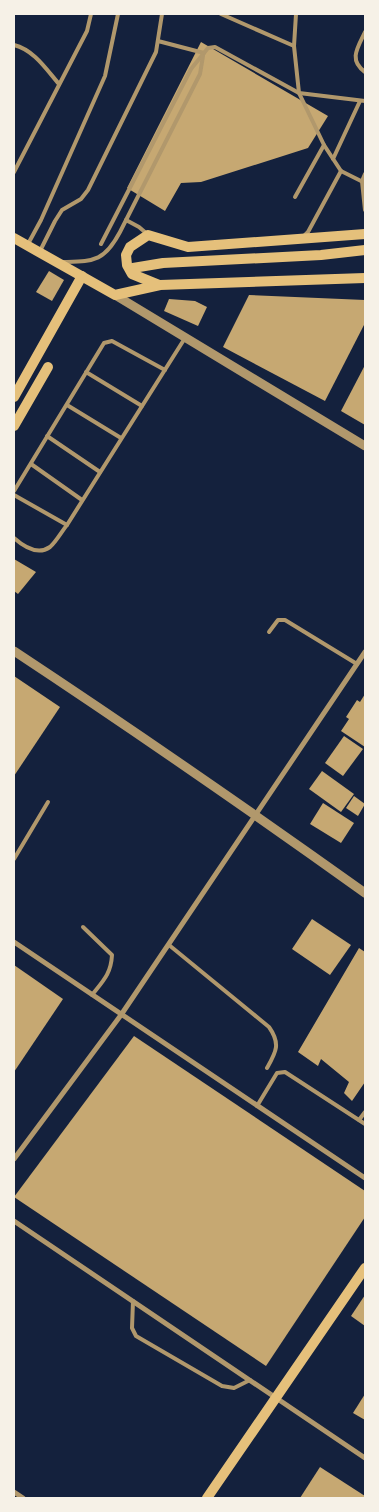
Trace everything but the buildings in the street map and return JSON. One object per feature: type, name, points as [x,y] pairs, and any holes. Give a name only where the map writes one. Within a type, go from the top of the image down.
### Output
[{"type":"main road","points":[[160,285],[132,274],[127,265],[126,254],[130,247],[148,235],[188,246],[365,234]]},
{"type":"main road","points":[[14,238],[115,295],[160,285],[365,278]]},
{"type":"main road","points":[[133,268],[163,263],[322,255],[365,250]]},
{"type":"main road","points":[[14,397],[82,276]]},
{"type":"main road","points":[[14,426],[48,367]]},
{"type":"main road","points":[[207,1498],[365,1268]]},
{"type":"street","points":[[115,295],[365,446]]},
{"type":"street","points":[[14,651],[256,815],[365,893]]},
{"type":"street","points":[[14,1159],[121,1015],[365,652]]},
{"type":"street","points":[[14,942],[365,1178]]},
{"type":"street","points":[[14,1220],[365,1458]]},
{"type":"street","points":[[14,1492],[23,1498]]},
{"type":"lane","points":[[14,172],[87,31],[91,14]]},
{"type":"lane","points":[[27,246],[41,220],[105,76],[118,14]]},
{"type":"lane","points":[[39,252],[62,210],[81,199],[88,190],[156,52],[162,14]]},
{"type":"lane","points":[[221,14],[294,46]]},
{"type":"lane","points":[[296,14],[294,46],[298,94],[324,145],[341,171],[363,182]]},
{"type":"lane","points":[[365,32],[355,57],[358,65],[365,72]]},
{"type":"lane","points":[[158,41],[204,54]]},
{"type":"lane","points":[[14,45],[35,56],[59,84]]},
{"type":"lane","points":[[101,244],[191,69],[208,48],[215,47],[298,94],[363,101],[333,159]]},
{"type":"lane","points":[[56,262],[89,262],[110,250],[200,74],[204,54]]},
{"type":"lane","points":[[295,197],[324,145]]},
{"type":"lane","points":[[301,238],[308,232],[341,171]]},
{"type":"lane","points":[[365,174],[363,182],[365,210]]},
{"type":"lane","points":[[126,220],[139,227],[148,235]]},
{"type":"lane","points":[[14,538],[26,548],[37,550],[49,548],[67,524],[185,338]]},
{"type":"lane","points":[[67,524],[14,493],[104,343],[112,340],[164,370]]},
{"type":"lane","points":[[86,372],[142,406]]},
{"type":"lane","points":[[67,405],[121,438]]},
{"type":"lane","points":[[48,436],[100,472]]},
{"type":"lane","points":[[30,464],[82,500]]},
{"type":"lane","points":[[269,632],[278,620],[285,620],[358,664]]},
{"type":"lane","points":[[14,859],[48,802]]},
{"type":"lane","points":[[83,926],[112,955],[109,971],[92,995]]},
{"type":"lane","points":[[169,945],[269,1027],[275,1036],[277,1046],[267,1068]]},
{"type":"lane","points":[[256,1106],[277,1073],[285,1072],[365,1124]]},
{"type":"lane","points":[[359,1120],[365,1112]]},
{"type":"lane","points":[[133,1300],[132,1328],[136,1336],[222,1386],[234,1388],[250,1380]]}]
